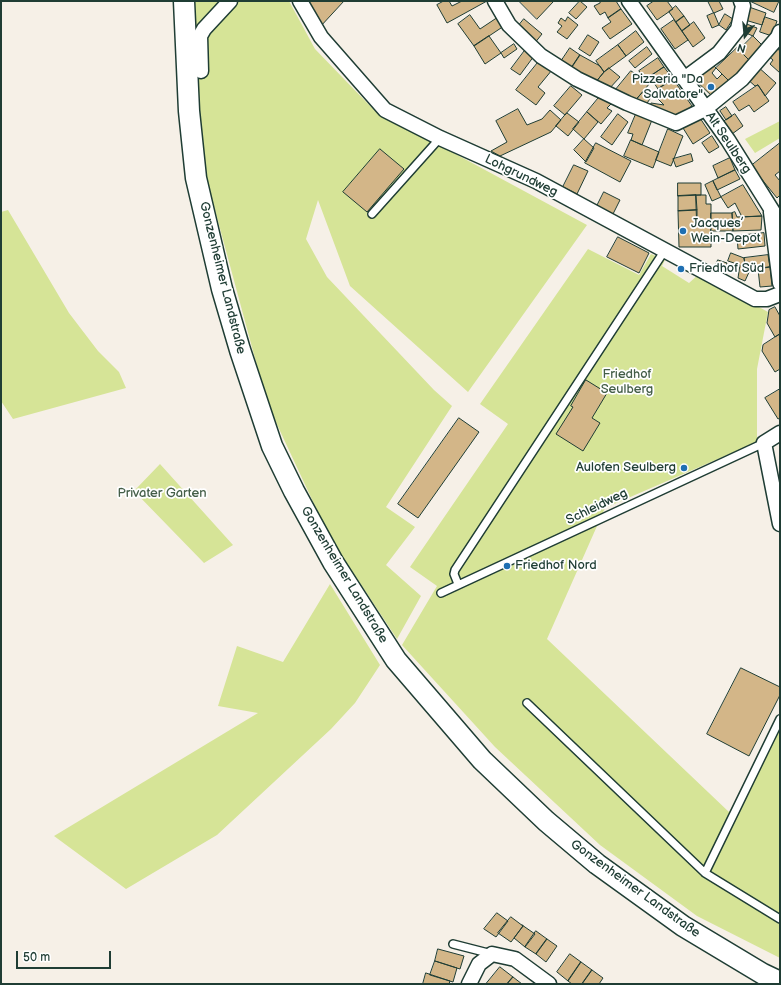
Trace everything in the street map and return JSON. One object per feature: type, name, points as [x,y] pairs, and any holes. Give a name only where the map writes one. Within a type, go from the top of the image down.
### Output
[{"type":"street","name":"Gonzenheimer Landstraße","points":[[184,1],[189,111],[196,178],[222,289],[240,350],[272,446],[294,491],[333,562],[396,660],[482,760],[546,821],[597,864],[683,926],[763,974],[780,982]]},
{"type":"street","points":[[201,71],[200,36],[204,29],[230,1]]},
{"type":"street","name":"Lohgrundweg","points":[[300,1],[321,37],[385,110],[440,138],[536,181],[755,299],[767,299],[780,294]]},
{"type":"street","points":[[495,1],[510,25],[541,56],[577,79],[627,103],[676,123],[705,109],[742,79],[778,37],[780,32]]},
{"type":"street","name":"Alt Seulberg","points":[[629,1],[728,140],[780,223]]},
{"type":"street","points":[[684,79],[719,53],[738,29],[743,6],[741,1]]},
{"type":"street","name":"Alt Seulberg","points":[[770,207],[780,283]]},
{"type":"street","points":[[780,433],[764,443],[780,524]]},
{"type":"street","points":[[469,984],[480,964],[492,954],[515,959],[549,984]]},
{"type":"lane","points":[[372,214],[440,138]]},
{"type":"lane","points":[[458,584],[454,574],[455,570],[665,250]]},
{"type":"lane","name":"Schleidweg","points":[[441,593],[458,584],[528,554],[675,483],[764,443]]},
{"type":"lane","points":[[526,703],[705,873],[780,919]]},
{"type":"lane","points":[[705,873],[780,718]]},
{"type":"lane","points":[[453,944],[492,954]]},
{"type":"green space","points":[[193,1],[289,1],[315,49],[374,110],[587,225],[468,392],[350,286],[318,200],[306,239],[327,277],[434,390],[452,406],[386,507],[415,527],[386,565],[421,596],[397,639],[329,536],[267,403],[201,158]]},
{"type":"green space","points":[[780,121],[780,138],[755,153],[745,139]]},
{"type":"green space","points":[[8,210],[69,313],[98,351],[119,372],[126,388],[13,419],[1,401],[1,212]]},
{"type":"green space","name":"Friedhof Seulberg","points":[[588,249],[639,275],[651,254],[665,260],[662,266],[689,283],[699,274],[768,312],[757,369],[757,442],[605,508],[547,639],[729,812],[754,771],[780,719],[780,958],[697,916],[600,845],[495,747],[402,645],[437,586],[410,567],[508,424],[480,404]]},
{"type":"green space","name":"Privater Garten","points":[[160,464],[233,545],[204,563],[134,491]]},
{"type":"green space","points":[[330,584],[380,665],[355,703],[331,729],[217,835],[126,889],[54,836],[258,713],[218,706],[237,646],[283,662]]},
{"type":"building","points":[[306,1],[344,1],[320,27]]},
{"type":"building","points":[[444,1],[449,1],[452,6],[462,1],[487,1],[447,23],[437,5]]},
{"type":"building","points":[[519,1],[552,1],[553,2],[537,19]]},
{"type":"building","points":[[580,1],[587,7],[576,19],[569,13]]},
{"type":"building","points":[[599,1],[616,1],[621,9],[608,18],[605,12],[600,15],[594,6],[600,3]]},
{"type":"building","points":[[654,1],[667,1],[673,9],[657,20],[647,6]]},
{"type":"building","points":[[708,1],[719,1],[723,9],[714,13]]},
{"type":"building","points":[[750,1],[779,1],[774,12]]},
{"type":"building","points":[[676,6],[684,16],[676,22],[669,12]]},
{"type":"building","points":[[749,7],[766,13],[762,25],[745,20]]},
{"type":"building","points":[[621,9],[632,24],[610,39],[602,28],[611,22],[608,18]]},
{"type":"building","points":[[714,13],[719,25],[712,28],[707,16]]},
{"type":"building","points":[[725,14],[733,19],[726,30],[719,25]]},
{"type":"building","points":[[470,15],[480,29],[498,17],[504,26],[474,46],[458,24]]},
{"type":"building","points":[[684,16],[690,25],[682,31],[676,22]]},
{"type":"building","points":[[568,17],[578,25],[567,39],[557,32],[562,26],[558,23],[561,18],[565,21]]},
{"type":"building","points":[[765,17],[777,21],[772,36],[760,32]]},
{"type":"building","points":[[524,19],[542,34],[534,44],[516,29]]},
{"type":"building","points":[[674,20],[688,40],[675,49],[661,29]]},
{"type":"building","points":[[694,22],[705,38],[693,47],[682,31]]},
{"type":"building","points":[[744,23],[757,28],[753,36],[741,31]]},
{"type":"building","points":[[636,31],[644,42],[626,56],[618,45]]},
{"type":"building","points":[[588,35],[599,42],[590,56],[579,49]]},
{"type":"building","points":[[489,36],[501,53],[485,64],[474,46]]},
{"type":"building","points":[[753,36],[764,47],[750,61],[739,50]]},
{"type":"building","points":[[514,44],[517,49],[504,58],[501,53]]},
{"type":"building","points":[[618,45],[626,56],[604,72],[596,61]]},
{"type":"building","points":[[774,46],[780,51],[780,73],[770,64],[773,60],[767,55]]},
{"type":"building","points":[[647,47],[652,54],[635,68],[629,61]]},
{"type":"building","points":[[570,48],[580,55],[570,70],[560,63]]},
{"type":"building","points":[[737,48],[750,61],[730,82],[716,68]]},
{"type":"building","points":[[526,49],[534,56],[520,75],[511,69]]},
{"type":"building","points":[[580,55],[600,66],[604,72],[595,83],[570,70]]},
{"type":"building","points":[[658,58],[664,67],[645,79],[639,71]]},
{"type":"building","points":[[540,60],[552,70],[538,87],[545,93],[536,105],[516,90]]},
{"type":"building","points":[[709,61],[716,68],[712,73],[717,79],[722,74],[730,82],[714,98],[693,78]]},
{"type":"building","points":[[757,66],[776,83],[765,96],[758,85],[755,86],[746,78]]},
{"type":"building","points":[[664,67],[673,79],[658,89],[650,77]]},
{"type":"building","points":[[609,68],[620,77],[608,90],[595,83]]},
{"type":"building","points":[[631,71],[650,83],[635,101],[613,93]]},
{"type":"building","points":[[673,79],[692,106],[675,118],[649,109],[651,103],[664,105],[657,98],[662,94],[658,89]]},
{"type":"building","points":[[758,85],[769,101],[754,112],[749,105],[739,111],[733,102]]},
{"type":"building","points":[[571,86],[582,95],[565,115],[554,106]]},
{"type":"building","points":[[645,90],[652,96],[645,106],[635,101]]},
{"type":"building","points":[[601,95],[611,104],[607,108],[612,111],[601,124],[587,112]]},
{"type":"building","points":[[726,107],[732,116],[726,120],[720,111]]},
{"type":"building","points":[[518,109],[527,125],[542,119],[550,110],[561,120],[551,132],[500,156],[491,151],[507,142],[496,121]]},
{"type":"building","points":[[587,112],[598,122],[584,139],[573,129]]},
{"type":"building","points":[[567,113],[579,122],[568,136],[556,126]]},
{"type":"building","points":[[618,114],[628,122],[612,145],[601,137]]},
{"type":"building","points":[[636,114],[652,120],[642,145],[631,140],[633,134],[628,133]]},
{"type":"building","points":[[735,114],[743,126],[732,134],[723,122]]},
{"type":"building","points":[[700,118],[710,133],[693,144],[683,128]]},
{"type":"building","points":[[668,129],[683,136],[671,166],[656,160]]},
{"type":"building","points":[[712,136],[719,147],[709,153],[702,143]]},
{"type":"building","points":[[584,139],[594,148],[586,162],[574,150]]},
{"type":"building","points":[[631,140],[659,152],[653,168],[624,156]]},
{"type":"building","points":[[596,143],[631,161],[620,182],[585,163]]},
{"type":"building","points":[[780,143],[780,171],[775,175],[780,181],[780,195],[777,198],[751,166]]},
{"type":"building","points":[[380,149],[404,169],[367,212],[343,192]]},
{"type":"building","points":[[691,154],[693,161],[676,167],[673,159]]},
{"type":"building","points":[[730,158],[735,170],[718,178],[713,166]]},
{"type":"building","points":[[574,165],[588,171],[577,194],[563,187]]},
{"type":"building","points":[[735,170],[740,179],[717,190],[713,181]]},
{"type":"building","points":[[713,181],[721,197],[712,201],[705,185]]},
{"type":"building","points":[[678,183],[701,183],[701,195],[678,196]]},
{"type":"building","points":[[743,185],[762,216],[742,217],[735,203],[728,208],[721,197]]},
{"type":"building","points":[[604,192],[620,200],[613,214],[597,206]]},
{"type":"building","points":[[696,195],[697,210],[678,211],[678,196]]},
{"type":"building","points":[[696,195],[706,195],[706,204],[711,204],[711,221],[697,221]]},
{"type":"building","points":[[697,210],[697,221],[711,221],[711,247],[679,247],[678,211]]},
{"type":"building","points":[[735,212],[737,217],[762,216],[761,230],[733,231],[732,213]]},
{"type":"building","points":[[711,213],[732,213],[733,231],[711,231]]},
{"type":"building","points":[[764,233],[765,246],[738,249],[737,236]]},
{"type":"building","points":[[618,237],[649,253],[639,273],[607,257]]},
{"type":"building","points":[[731,253],[744,258],[746,271],[750,270],[745,281],[738,278],[740,265],[728,261]]},
{"type":"building","points":[[768,255],[770,267],[746,271],[744,258]]},
{"type":"building","points":[[718,260],[727,263],[723,271],[715,268]]},
{"type":"building","points":[[770,267],[772,286],[760,287],[758,269]]},
{"type":"building","points":[[775,307],[780,316],[780,334],[775,337],[767,323],[769,310]]},
{"type":"building","points":[[780,334],[780,369],[775,372],[762,351],[763,345]]},
{"type":"building","points":[[586,380],[607,393],[592,418],[600,423],[583,451],[556,434],[573,407],[571,406]]},
{"type":"building","points":[[780,389],[780,418],[778,419],[765,398]]},
{"type":"building","points":[[459,418],[479,432],[418,518],[398,504]]},
{"type":"building","points":[[741,668],[780,687],[780,695],[749,756],[707,734]]},
{"type":"building","points":[[497,913],[508,921],[496,937],[484,929]]},
{"type":"building","points":[[511,917],[523,926],[511,942],[498,933]]},
{"type":"building","points":[[522,925],[535,934],[525,947],[514,938],[523,926]]},
{"type":"building","points":[[536,931],[547,939],[536,954],[525,947]]},
{"type":"building","points":[[547,939],[557,946],[546,962],[536,954]]},
{"type":"building","points":[[438,949],[464,956],[460,969],[435,961]]},
{"type":"building","points":[[570,954],[581,962],[568,981],[557,972]]},
{"type":"building","points":[[435,961],[457,968],[453,982],[430,975]]},
{"type":"building","points":[[581,962],[592,970],[582,984],[572,984],[568,981]]},
{"type":"building","points":[[500,967],[513,977],[507,984],[486,984]]},
{"type":"building","points":[[592,970],[603,978],[599,984],[582,984]]},
{"type":"building","points":[[426,973],[450,981],[449,984],[423,984]]},
{"type":"building","points":[[513,977],[522,984],[507,984]]},
{"type":"place","name":"Pizzeria \"Da Salvatore\"","points":[[711,87]]},
{"type":"place","name":"Jacques’ Wein-Depot","points":[[683,231]]},
{"type":"place","name":"Friedhof Süd","points":[[681,269]]},
{"type":"place","name":"Aulofen Seulberg","points":[[684,468]]},
{"type":"place","name":"Friedhof Nord","points":[[507,566]]}]
